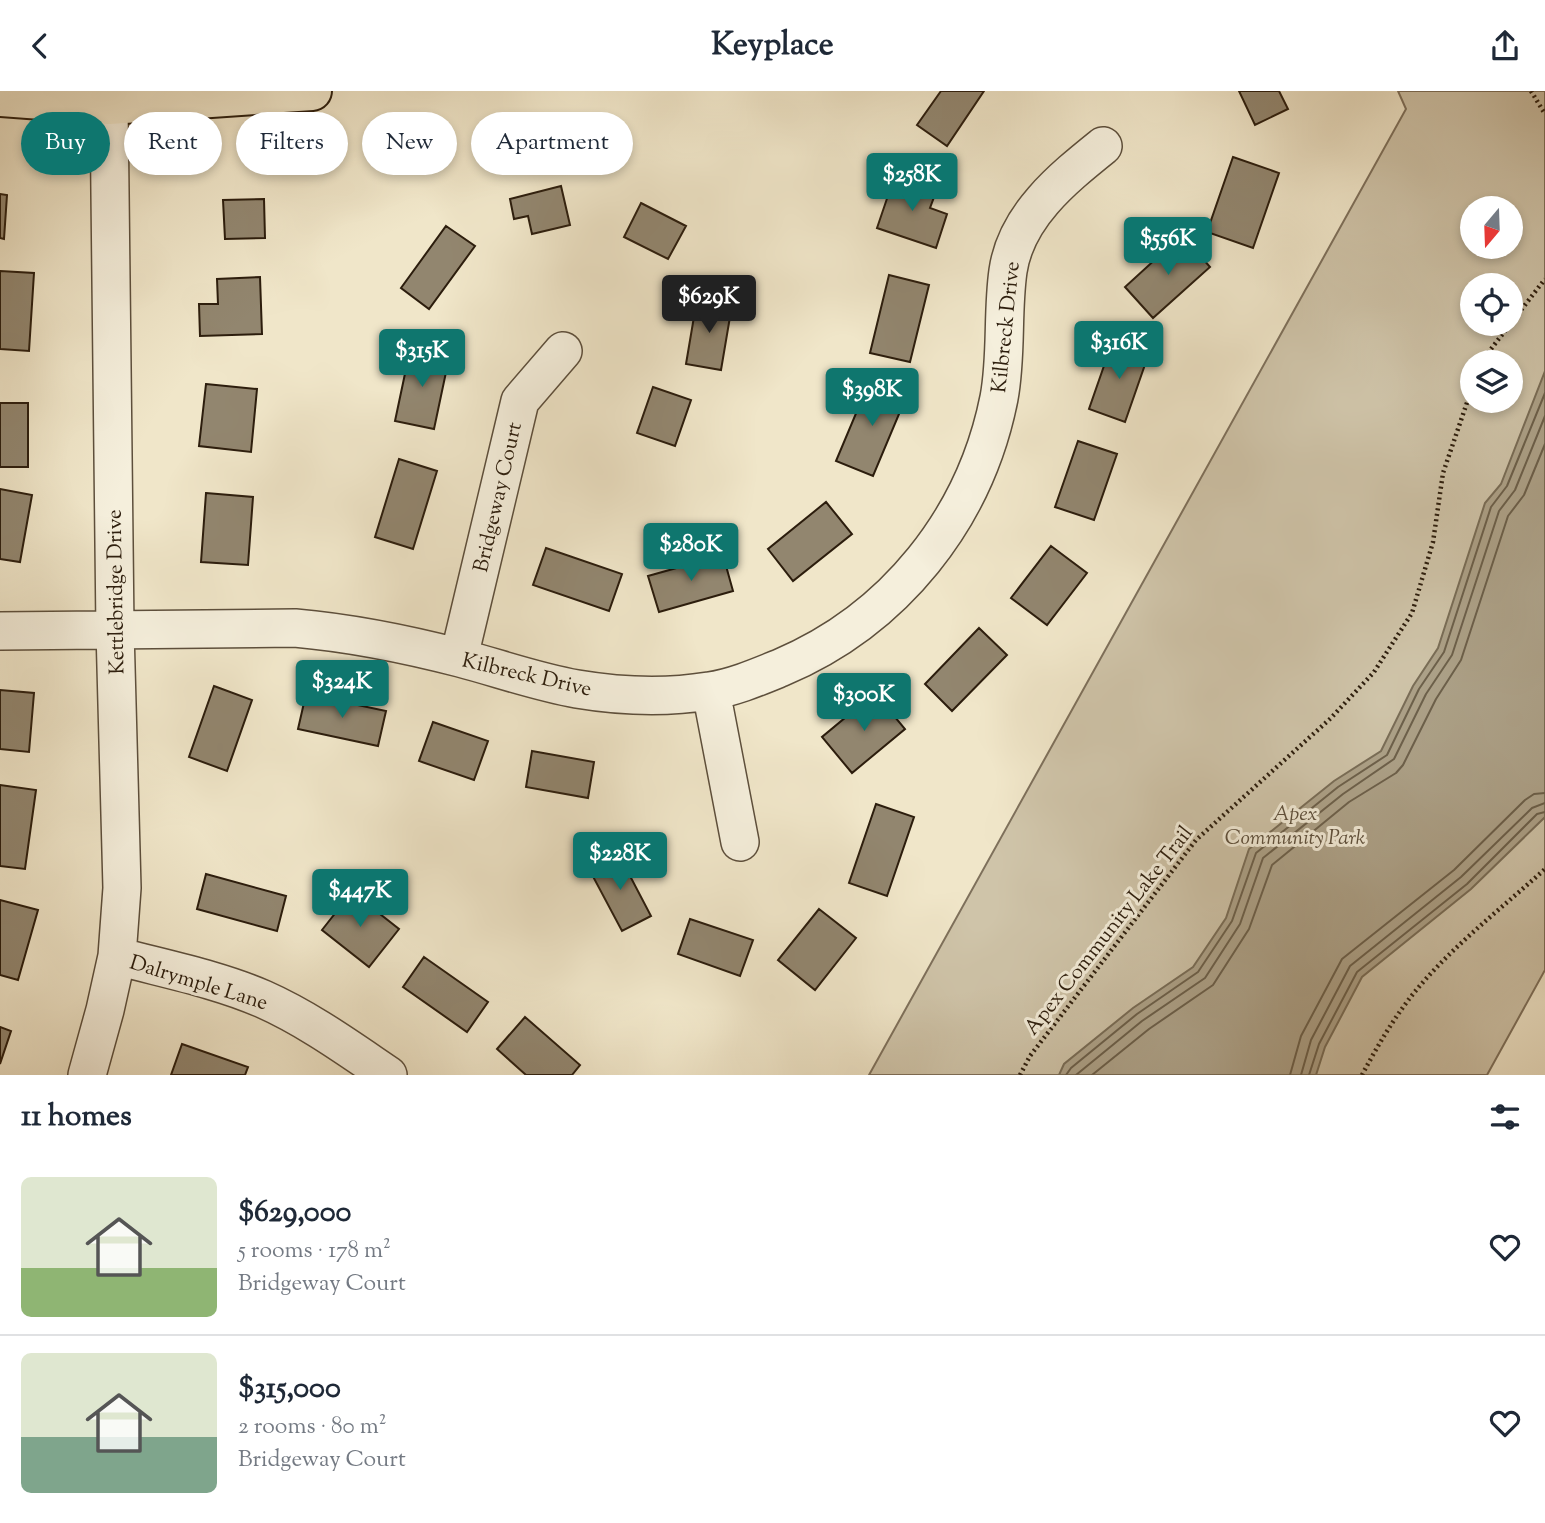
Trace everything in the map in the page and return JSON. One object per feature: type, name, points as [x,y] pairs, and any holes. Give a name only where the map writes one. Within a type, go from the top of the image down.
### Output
[{"type":"main road","points":[[0,97],[109,105],[312,91]]},
{"type":"street","name":"Kettlebridge Drive","points":[[87,1075],[117,956],[122,888],[109,105]]},
{"type":"street","name":"Kilbreck Drive","points":[[0,631],[309,629],[337,632],[459,657],[576,689],[621,694],[665,695],[711,691],[763,675],[795,661],[849,631],[894,594],[934,548],[966,496],[990,434],[1003,369],[1008,268],[1017,240],[1047,195],[1103,146]]},
{"type":"street","name":"Bridgeway Court","points":[[459,657],[520,401],[563,351]]},
{"type":"street","points":[[711,691],[740,842]]},
{"type":"street","name":"Dalrymple Lane","points":[[117,956],[214,982],[261,998],[307,1021],[388,1075]]},
{"type":"path","points":[[1531,91],[1545,114]]},
{"type":"path","points":[[1489,350],[1545,279]]},
{"type":"path","name":"Apex Community Lake Trail","points":[[1020,1075],[1030,1056],[1196,839],[1331,718],[1374,672],[1412,613],[1433,542],[1443,473],[1463,413]]},
{"type":"path","points":[[1362,1075],[1417,989],[1456,949],[1545,869]]},
{"type":"green space","name":"Apex Community Park","points":[[1398,91],[1545,91],[1545,970],[1487,1075],[869,1075],[1406,109]]},
{"type":"water","points":[[1545,371],[1545,817],[1471,889],[1362,977],[1325,1047],[1316,1075],[1059,1075],[1064,1064],[1133,1008],[1193,967],[1226,918],[1249,849],[1334,781],[1381,751],[1413,686],[1438,648],[1485,503],[1501,484]]},
{"type":"building","points":[[941,91],[984,91],[947,146],[917,125]]},
{"type":"building","points":[[1239,91],[1279,91],[1288,109],[1255,125]]},
{"type":"building","points":[[1233,157],[1279,173],[1253,248],[1207,232]]},
{"type":"building","points":[[895,175],[937,189],[930,208],[947,214],[936,248],[877,228]]},
{"type":"building","points":[[561,186],[570,225],[532,234],[528,216],[514,219],[510,199]]},
{"type":"building","points":[[0,194],[7,195],[4,239],[0,238]]},
{"type":"building","points":[[264,199],[265,238],[225,239],[223,200]]},
{"type":"building","points":[[641,203],[686,226],[668,259],[624,237]]},
{"type":"building","points":[[446,226],[475,246],[429,309],[401,288]]},
{"type":"building","points":[[1182,235],[1210,267],[1153,318],[1125,287]]},
{"type":"building","points":[[0,271],[34,273],[29,351],[0,349]]},
{"type":"building","points":[[889,275],[929,285],[910,362],[870,353]]},
{"type":"building","points":[[260,277],[262,334],[200,336],[199,304],[218,304],[217,279]]},
{"type":"building","points":[[697,299],[732,305],[721,370],[686,364]]},
{"type":"building","points":[[1113,340],[1149,353],[1125,422],[1089,409]]},
{"type":"building","points":[[410,350],[449,358],[434,429],[395,421]]},
{"type":"building","points":[[870,380],[907,395],[873,476],[836,461]]},
{"type":"building","points":[[206,384],[257,389],[251,452],[199,446]]},
{"type":"building","points":[[653,387],[691,400],[675,446],[637,433]]},
{"type":"building","points":[[0,403],[28,403],[28,467],[0,467]]},
{"type":"building","points":[[1078,441],[1117,454],[1094,520],[1055,507]]},
{"type":"building","points":[[399,459],[437,471],[413,549],[375,537]]},
{"type":"building","points":[[0,489],[32,495],[20,562],[0,559]]},
{"type":"building","points":[[206,493],[253,497],[248,565],[201,562]]},
{"type":"building","points":[[826,502],[852,534],[793,581],[768,549]]},
{"type":"building","points":[[1051,546],[1087,573],[1047,625],[1011,598]]},
{"type":"building","points":[[546,548],[622,574],[609,611],[533,585]]},
{"type":"building","points":[[723,555],[733,591],[659,612],[648,576]]},
{"type":"building","points":[[979,628],[1007,655],[952,711],[925,684]]},
{"type":"building","points":[[214,686],[252,700],[227,771],[189,757]]},
{"type":"building","points":[[0,690],[34,693],[29,752],[0,749]]},
{"type":"building","points":[[875,693],[905,729],[852,773],[822,737]]},
{"type":"building","points":[[306,694],[386,711],[378,746],[298,729]]},
{"type":"building","points":[[433,722],[488,741],[474,780],[419,761]]},
{"type":"building","points":[[532,751],[594,762],[588,798],[526,787]]},
{"type":"building","points":[[0,785],[36,790],[25,869],[0,866]]},
{"type":"building","points":[[876,804],[914,817],[887,896],[849,883]]},
{"type":"building","points":[[618,853],[651,916],[622,931],[589,869]]},
{"type":"building","points":[[206,874],[286,896],[277,931],[197,909]]},
{"type":"building","points":[[352,892],[399,929],[369,967],[322,930]]},
{"type":"building","points":[[0,900],[38,910],[18,980],[0,975]]},
{"type":"building","points":[[819,909],[856,938],[815,990],[778,960]]},
{"type":"building","points":[[690,919],[753,940],[740,976],[678,954]]},
{"type":"building","points":[[424,957],[488,1002],[467,1032],[403,987]]},
{"type":"building","points":[[525,1017],[580,1065],[572,1075],[526,1075],[497,1049]]},
{"type":"building","points":[[0,1027],[11,1031],[0,1064]]},
{"type":"building","points":[[182,1044],[248,1067],[245,1075],[171,1075]]}]
